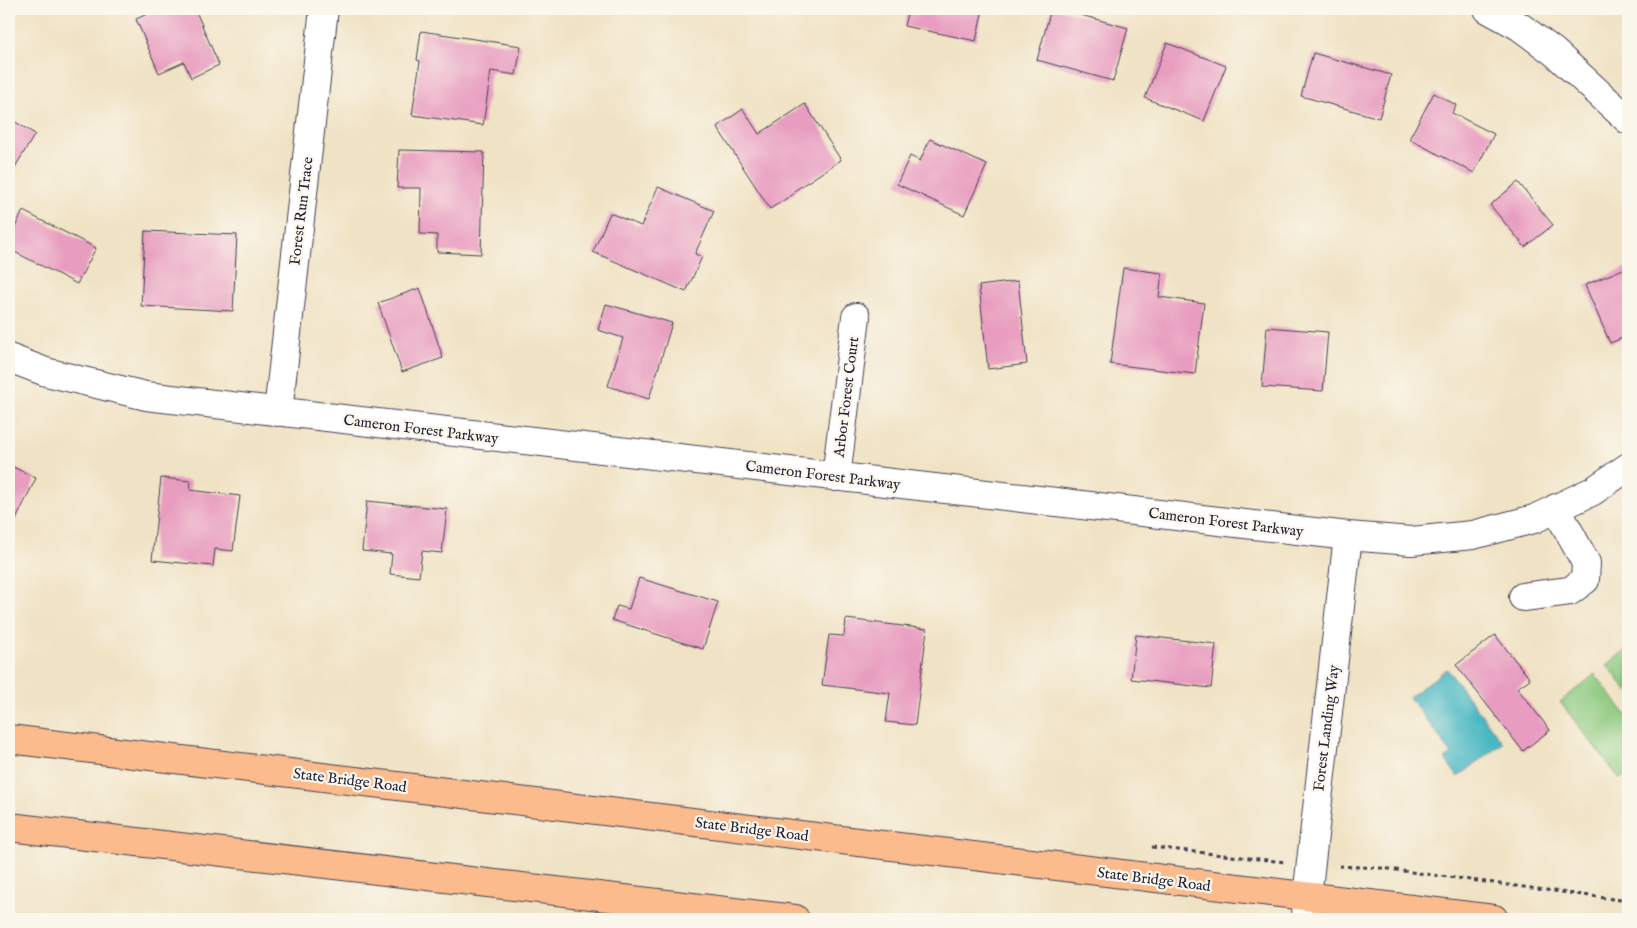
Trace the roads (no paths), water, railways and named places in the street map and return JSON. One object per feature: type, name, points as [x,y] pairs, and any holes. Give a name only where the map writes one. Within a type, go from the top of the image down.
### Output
[{"type":"highway","name":"State Bridge Road","points":[[9,739],[1306,908],[1494,919]]},
{"type":"highway","points":[[9,827],[795,919]]},
{"type":"street","name":"Forest Run Trace","points":[[278,412],[324,9]]},
{"type":"street","points":[[1488,9],[1520,26],[1554,52],[1628,120]]},
{"type":"street","name":"Arbor Forest Court","points":[[836,477],[856,317]]},
{"type":"street","name":"Cameron Forest Parkway","points":[[9,358],[46,372],[146,396],[1348,536],[1411,541],[1473,535],[1534,519],[1593,491],[1628,466]]},
{"type":"street","points":[[1523,597],[1570,591],[1586,580],[1586,563],[1556,508]]},
{"type":"street","name":"Forest Landing Way","points":[[1306,908],[1348,536]]},
{"type":"water","points":[[1447,669],[1503,743],[1458,777],[1445,759],[1452,754],[1409,697]]}]
